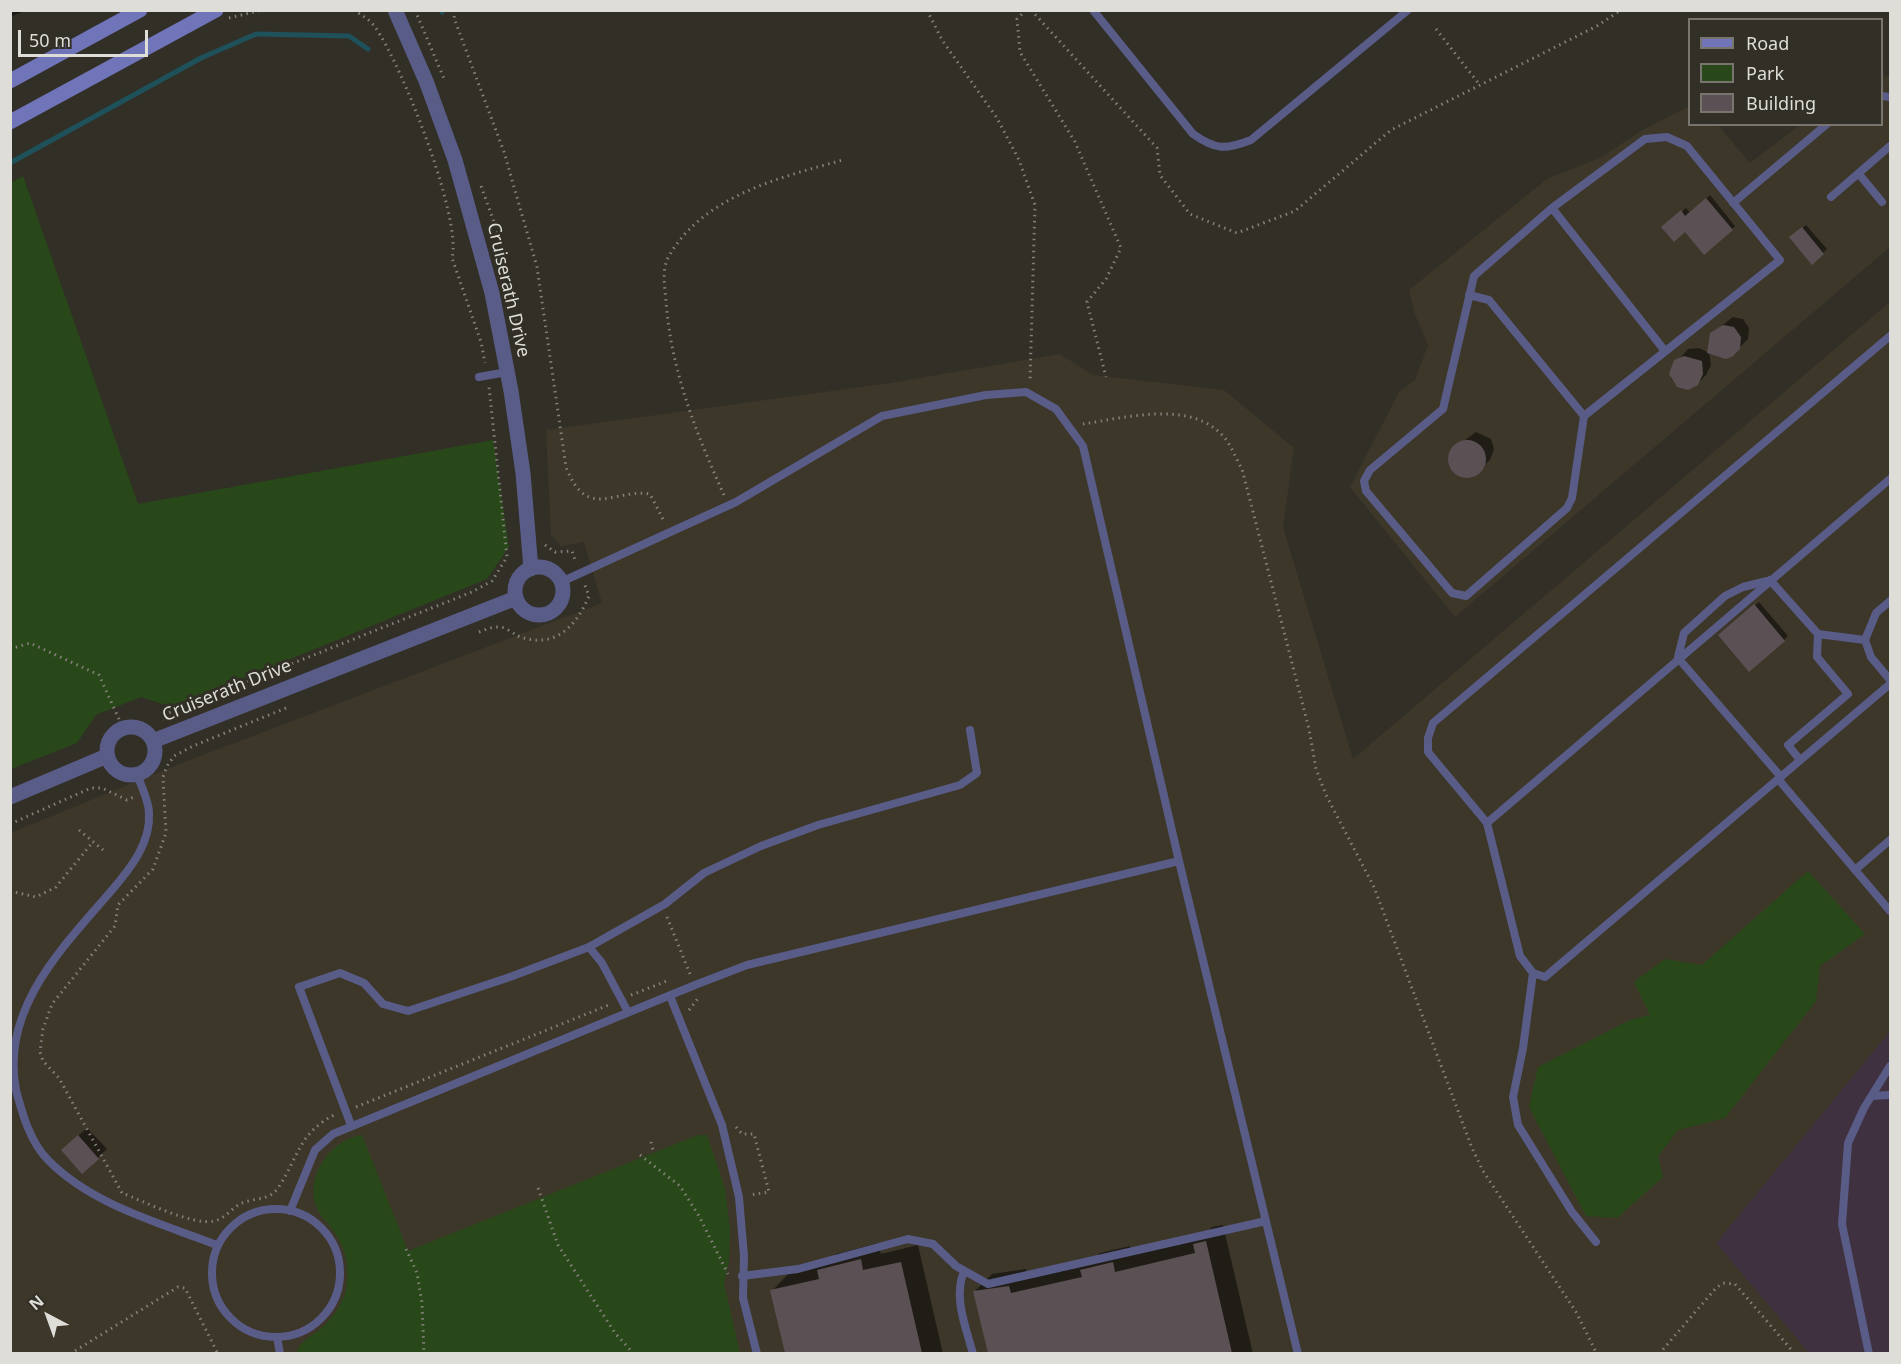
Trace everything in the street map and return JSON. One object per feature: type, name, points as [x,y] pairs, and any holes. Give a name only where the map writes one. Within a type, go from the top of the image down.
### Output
[{"type":"street","points":[[10,81],[140,10]]},
{"type":"street","points":[[10,122],[216,10]]},
{"type":"street","name":"Cruiserath Drive","points":[[386,10],[403,32]]},
{"type":"street","name":"Cruiserath Drive","points":[[395,10],[426,81],[455,160],[492,293],[523,473],[531,568]]},
{"type":"street","points":[[531,568],[552,571],[561,582],[562,597],[559,604],[547,614],[531,614],[519,605],[516,598],[515,590],[519,577],[531,568]]},
{"type":"street","name":"Cruiserath Drive","points":[[153,741],[516,598]]},
{"type":"street","points":[[123,728],[137,728],[149,735],[153,741],[154,749],[150,765],[137,774],[129,775],[115,769],[107,756],[112,736],[123,728]]},
{"type":"street","points":[[10,797],[107,756]]},
{"type":"lane","points":[[1093,10],[1193,134],[1209,145],[1230,148],[1251,140],[1408,10]]},
{"type":"lane","points":[[1733,203],[1825,126]]},
{"type":"lane","points":[[1667,137],[1686,146],[1780,260],[1584,416],[1572,498],[1567,508],[1466,596],[1452,593],[1366,491],[1364,481],[1370,470],[1443,409],[1474,276],[1552,208],[1645,139],[1667,137]]},
{"type":"lane","points":[[1831,197],[1890,146]]},
{"type":"lane","points":[[1859,174],[1882,202]]},
{"type":"lane","points":[[1552,208],[1665,351]]},
{"type":"lane","points":[[1469,295],[1489,300],[1584,416]]},
{"type":"lane","points":[[1890,336],[1433,723],[1428,738],[1428,752],[1487,823],[1520,956],[1533,973],[1545,977],[1890,682],[1871,657],[1865,640],[1876,613],[1890,600]]},
{"type":"lane","points":[[479,377],[507,372]]},
{"type":"lane","points":[[561,582],[729,505],[882,416],[986,395],[1026,392],[1056,409],[1083,446],[1179,861],[1298,1353]]},
{"type":"lane","points":[[1487,823],[1712,628],[1890,479]]},
{"type":"lane","points":[[1678,658],[1684,633],[1725,596],[1743,587],[1770,580]]},
{"type":"lane","points":[[1770,580],[1818,634],[1865,640]]},
{"type":"lane","points":[[1800,760],[1788,746],[1848,694],[1817,657],[1818,634]]},
{"type":"lane","points":[[1678,658],[1890,912]]},
{"type":"lane","points":[[351,1125],[299,987],[340,973],[364,983],[383,1004],[408,1011],[510,977],[589,947],[663,906],[704,873],[761,846],[818,825],[960,785],[977,773],[970,730]]},
{"type":"lane","points":[[137,774],[149,813],[143,844],[132,867],[37,978],[21,1010],[14,1042],[13,1078],[29,1130],[46,1159],[79,1185],[116,1205],[218,1245]]},
{"type":"lane","points":[[1855,870],[1890,840]]},
{"type":"lane","points":[[290,1211],[315,1150],[333,1134],[747,965],[1179,861]]},
{"type":"lane","points":[[589,947],[602,963],[628,1012]]},
{"type":"lane","points":[[1533,973],[1523,1048],[1513,1097],[1518,1125],[1572,1212],[1596,1242]]},
{"type":"lane","points":[[670,996],[719,1114],[743,1222],[743,1298],[757,1353]]},
{"type":"lane","points":[[1869,1353],[1842,1224],[1848,1143],[1890,1066]]},
{"type":"lane","points":[[1872,1096],[1890,1095]]},
{"type":"lane","points":[[276,1209],[290,1211],[312,1220],[327,1234],[337,1251],[340,1271],[337,1292],[329,1310],[297,1334],[277,1337],[255,1334],[236,1324],[221,1308],[213,1288],[212,1266],[218,1245],[227,1230],[241,1219],[258,1211],[276,1209]]},
{"type":"lane","points":[[742,1276],[798,1269],[908,1239],[933,1244],[964,1271],[988,1284],[1266,1221]]},
{"type":"lane","points":[[964,1271],[960,1281],[960,1300],[973,1353]]},
{"type":"lane","points":[[277,1337],[280,1353]]},
{"type":"path","points":[[302,10],[326,10]]},
{"type":"path","points":[[353,10],[374,26],[407,88],[448,204],[455,246],[452,258],[478,333],[485,362]]},
{"type":"path","points":[[415,10],[419,18]]},
{"type":"path","points":[[455,10],[454,18],[481,85],[521,203],[537,267],[566,467],[573,484],[587,495],[603,501],[640,493],[650,494],[670,532]]},
{"type":"path","points":[[927,10],[942,40],[997,118],[1019,160],[1035,205],[1030,394]]},
{"type":"path","points":[[1026,10],[1017,19],[1020,52],[1075,142],[1120,248],[1106,279],[1087,302],[1106,377]]},
{"type":"path","points":[[1031,10],[1157,148],[1160,175],[1191,214],[1237,234],[1295,211],[1391,130],[1597,26],[1621,10]]},
{"type":"path","points":[[1436,29],[1479,84]]},
{"type":"path","points":[[729,505],[702,447],[684,394],[669,338],[663,273],[668,257],[687,231],[711,210],[756,188],[843,160]]},
{"type":"path","points":[[163,714],[426,612],[492,580],[507,557],[490,390]]},
{"type":"path","points":[[1069,426],[1165,414],[1199,419],[1224,436],[1242,469],[1309,729],[1316,769],[1326,795],[1374,887],[1472,1148],[1483,1171],[1576,1312],[1597,1353]]},
{"type":"path","points":[[475,633],[498,627],[536,641],[553,639],[568,630],[580,616],[589,596]]},
{"type":"path","points":[[10,649],[30,644],[99,675],[123,728]]},
{"type":"path","points":[[97,1147],[59,1078],[51,1072],[40,1052],[43,1029],[52,1004],[115,926],[118,905],[153,869],[166,833],[163,777],[174,756],[292,705]]},
{"type":"path","points":[[10,824],[91,788],[102,788],[127,800]]},
{"type":"path","points":[[79,830],[103,850]]},
{"type":"path","points":[[10,891],[36,897],[56,887],[92,843]]},
{"type":"path","points":[[663,906],[689,972]]},
{"type":"path","points":[[651,1142],[653,1150]]},
{"type":"path","points":[[640,1155],[680,1186],[699,1216],[728,1275]]},
{"type":"path","points":[[538,1188],[558,1245],[615,1333],[634,1353]]},
{"type":"path","points":[[406,1249],[417,1273],[422,1303],[424,1353]]},
{"type":"path","points":[[1659,1353],[1723,1283],[1735,1284],[1795,1353]]},
{"type":"path","points":[[70,1353],[178,1287],[185,1288],[218,1353]]},
{"type":"shaded area","points":[[1883,74],[1890,77],[1890,247],[1455,617],[1350,487],[1399,392],[1415,380],[1428,345],[1414,312],[1409,290],[1547,179],[1600,158],[1641,131],[1688,107],[1688,126],[1719,126],[1750,163],[1799,126],[1883,126]]},
{"type":"shaded area","points":[[1890,302],[1890,1031],[1716,1243],[1809,1353],[11,1353],[10,833],[182,763],[602,603],[584,542],[561,546],[551,535],[546,430],[890,383],[1060,354],[1093,375],[1224,390],[1294,448],[1283,527],[1353,759]]},
{"type":"shaded area","points":[[1890,1031],[1890,1353],[1809,1353],[1716,1243]]},
{"type":"green space","points":[[23,176],[138,504],[493,440],[509,547],[487,579],[172,707],[141,697],[96,715],[77,743],[11,769],[10,183]]},
{"type":"green space","points":[[1808,871],[1865,934],[1820,966],[1816,1001],[1725,1118],[1678,1130],[1658,1156],[1663,1177],[1617,1218],[1586,1216],[1529,1107],[1538,1067],[1630,1020],[1650,1015],[1634,982],[1665,959],[1702,965]]},
{"type":"green space","points":[[362,1135],[408,1251],[698,1135],[707,1135],[725,1188],[730,1228],[729,1262],[724,1283],[740,1353],[296,1353],[303,1342],[322,1328],[333,1315],[342,1300],[347,1282],[344,1250],[316,1206],[313,1191],[318,1169],[324,1159],[341,1143]]},
{"type":"building","points":[[1706,198],[1733,230],[1704,255],[1685,232],[1674,242],[1661,227],[1681,210],[1685,216]]},
{"type":"building","points":[[1802,227],[1824,254],[1812,265],[1789,237]]},
{"type":"building","points":[[1723,325],[1734,327],[1741,337],[1740,349],[1732,357],[1726,359],[1707,353],[1710,333]]},
{"type":"building","points":[[1684,356],[1702,361],[1703,374],[1698,385],[1688,390],[1677,387],[1669,374],[1674,360]]},
{"type":"building","points":[[1467,440],[1480,446],[1486,459],[1480,472],[1467,478],[1454,472],[1448,459],[1454,446]]},
{"type":"building","points":[[1754,604],[1785,641],[1749,672],[1718,635]]},
{"type":"building","points":[[78,1135],[99,1159],[82,1174],[61,1150]]},
{"type":"building","points":[[1206,1241],[1232,1353],[988,1353],[973,1291],[1009,1286],[1011,1293],[1082,1277],[1080,1270],[1113,1262],[1115,1272],[1195,1253],[1193,1244]]},
{"type":"building","points":[[861,1259],[863,1270],[901,1262],[922,1353],[785,1353],[770,1290],[819,1279],[817,1270]]},
{"type":"waterway","points":[[10,163],[201,58],[256,34],[349,36],[368,49]]}]
